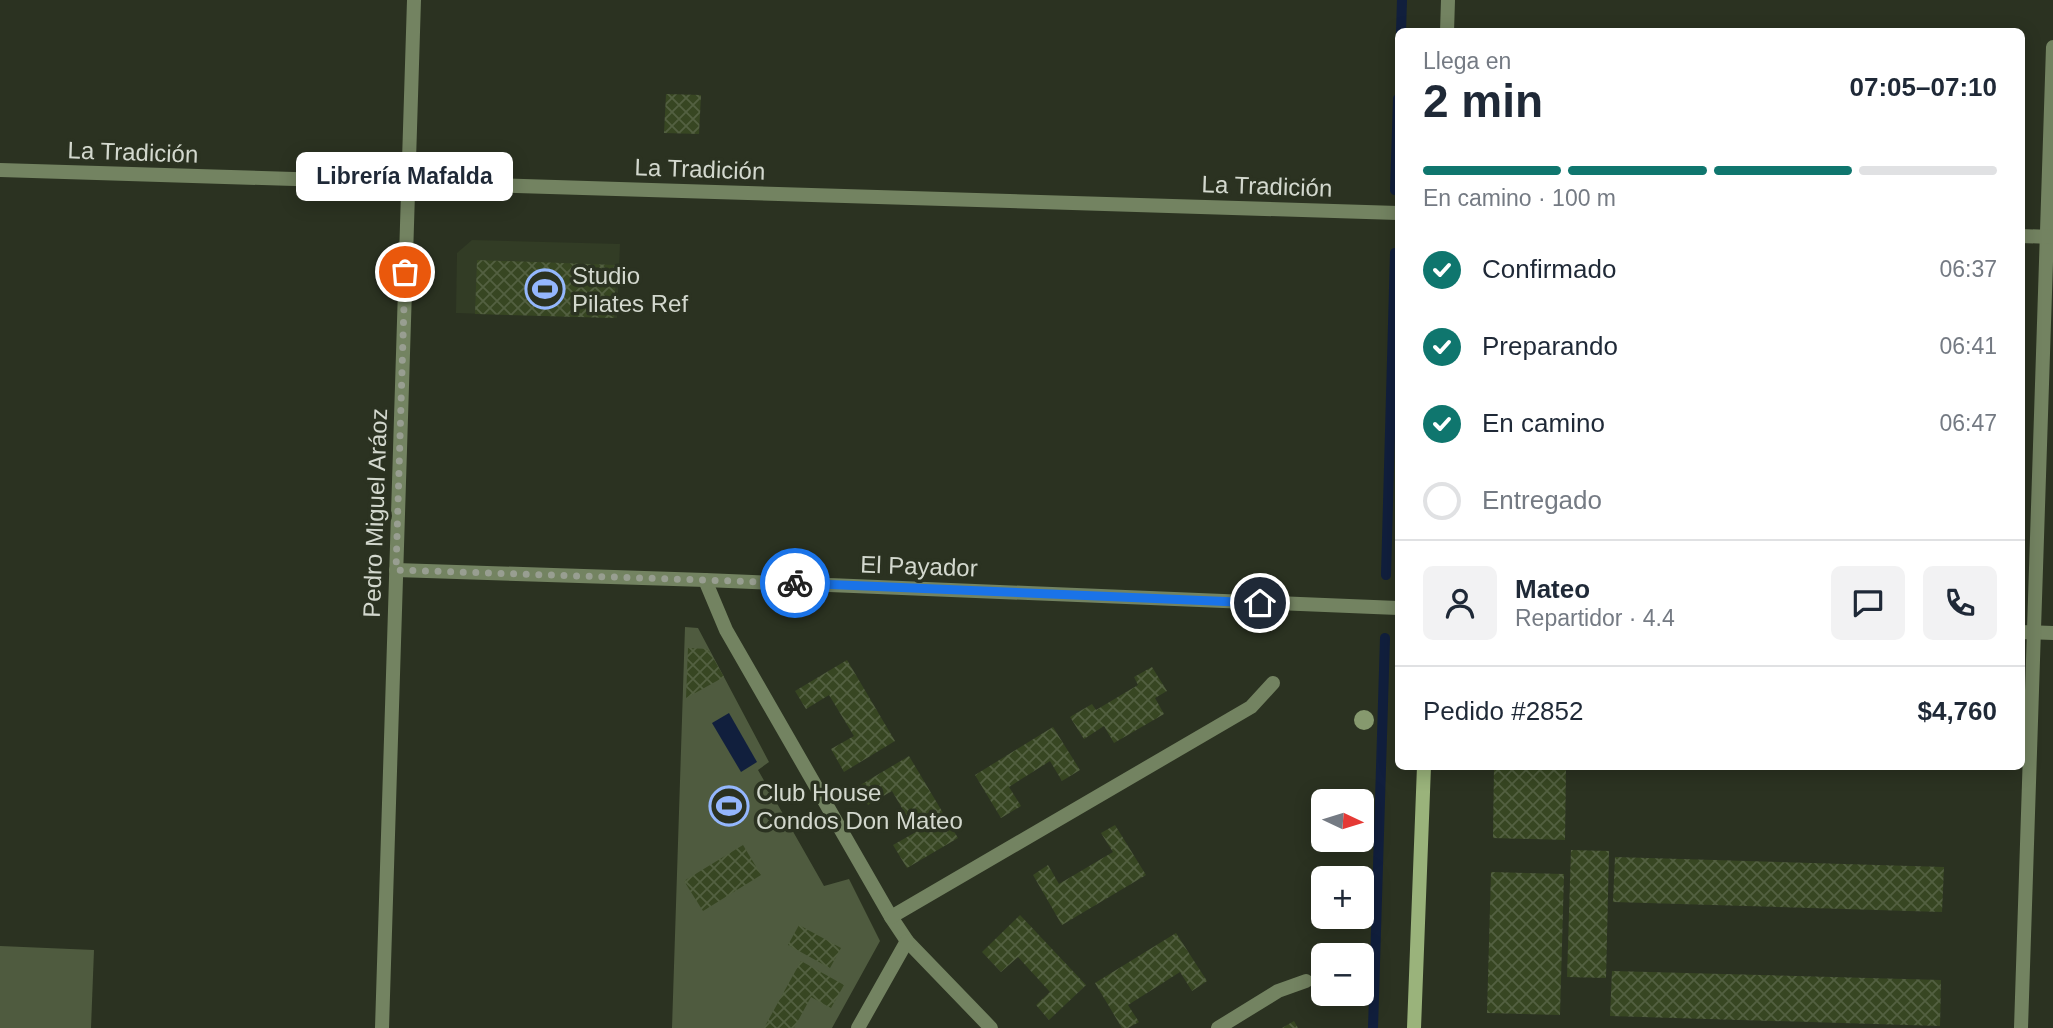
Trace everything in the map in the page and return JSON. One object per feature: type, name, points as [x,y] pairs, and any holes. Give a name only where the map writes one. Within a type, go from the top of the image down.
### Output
[{"type":"main road","points":[[1414,1028],[1424,770]]},
{"type":"street","name":"Pedro Miguel Aráoz","points":[[382,1028],[414,0]]},
{"type":"street","points":[[1447,28],[1448,0]]},
{"type":"street","points":[[2021,1028],[2028,633],[2050,237],[2053,47]]},
{"type":"street","name":"La Tradición","points":[[0,170],[1395,213]]},
{"type":"street","points":[[2025,236],[2050,237]]},
{"type":"street","name":"El Payador","points":[[396,570],[1395,608]]},
{"type":"street","points":[[705,580],[726,629],[891,918],[907,941],[991,1028]]},
{"type":"street","points":[[2028,633],[2053,634]]},
{"type":"street","points":[[891,918],[1251,707],[1273,683]]},
{"type":"street","points":[[858,1028],[907,941]]},
{"type":"street","points":[[1218,1028],[1278,991],[1306,982]]},
{"type":"shaded area","points":[[472,240],[620,244],[617,318],[456,313],[457,253]]},
{"type":"shaded area","points":[[685,627],[698,628],[769,762],[758,770],[824,886],[849,879],[880,941],[832,1028],[672,1028]]},
{"type":"shaded area","points":[[0,946],[94,950],[91,1028],[0,1028]]},
{"type":"water","points":[[729,713],[757,762],[741,772],[712,723]]},
{"type":"building","points":[[666,94],[701,95],[699,134],[664,133]]},
{"type":"building","points":[[477,260],[616,265],[614,318],[475,314]]},
{"type":"building","points":[[688,648],[708,649],[724,677],[686,698]]},
{"type":"building","points":[[847,660],[895,741],[844,772],[831,749],[854,736],[829,695],[806,709],[795,691]]},
{"type":"building","points":[[1152,667],[1167,691],[1155,698],[1164,714],[1114,743],[1104,726],[1084,739],[1070,717],[1092,704],[1096,710],[1138,685],[1134,677]]},
{"type":"building","points":[[1053,727],[1080,770],[1062,781],[1050,761],[1009,787],[1021,806],[1001,818],[975,775]]},
{"type":"building","points":[[909,756],[958,838],[907,868],[893,845],[916,832],[892,791],[868,805],[857,787]]},
{"type":"building","points":[[1494,770],[1566,770],[1565,840],[1493,838]]},
{"type":"building","points":[[1115,825],[1146,875],[1062,925],[1033,875],[1048,865],[1059,884],[1113,852],[1101,833]]},
{"type":"building","points":[[743,845],[761,875],[703,911],[684,881]]},
{"type":"building","points":[[1571,850],[1609,851],[1606,978],[1567,977]]},
{"type":"building","points":[[1615,857],[1944,867],[1942,912],[1613,902]]},
{"type":"building","points":[[1491,872],[1564,874],[1560,1015],[1487,1013]]},
{"type":"building","points":[[1020,915],[1086,985],[1049,1020],[1036,1005],[1050,992],[1018,957],[1001,972],[982,952]]},
{"type":"building","points":[[799,925],[841,948],[830,968],[788,945]]},
{"type":"building","points":[[1176,933],[1207,981],[1192,991],[1180,972],[1128,1005],[1139,1022],[1122,1028],[1095,983]]},
{"type":"building","points":[[801,961],[844,985],[831,1008],[811,997],[794,1028],[764,1028]]},
{"type":"building","points":[[1612,971],[1941,980],[1940,1026],[1610,1016]]},
{"type":"building","points":[[1294,1021],[1298,1028],[1282,1028]]},
{"type":"waterway","points":[[1401,28],[1402,0]]},
{"type":"waterway","points":[[1386,575],[1395,253]]},
{"type":"waterway","points":[[1373,1028],[1385,638]]},
{"type":"way so far","points":[[405,272],[396,570],[795,583]]},
{"type":"place","name":"Librería Mafalda","points":[[405,272]]},
{"type":"place","name":"Studio Pilates Ref","points":[[545,289]]},
{"type":"place","name":"Club House Condos Don Mateo","points":[[729,806]]},
{"type":"route","points":[[795,583],[1260,603]]}]
